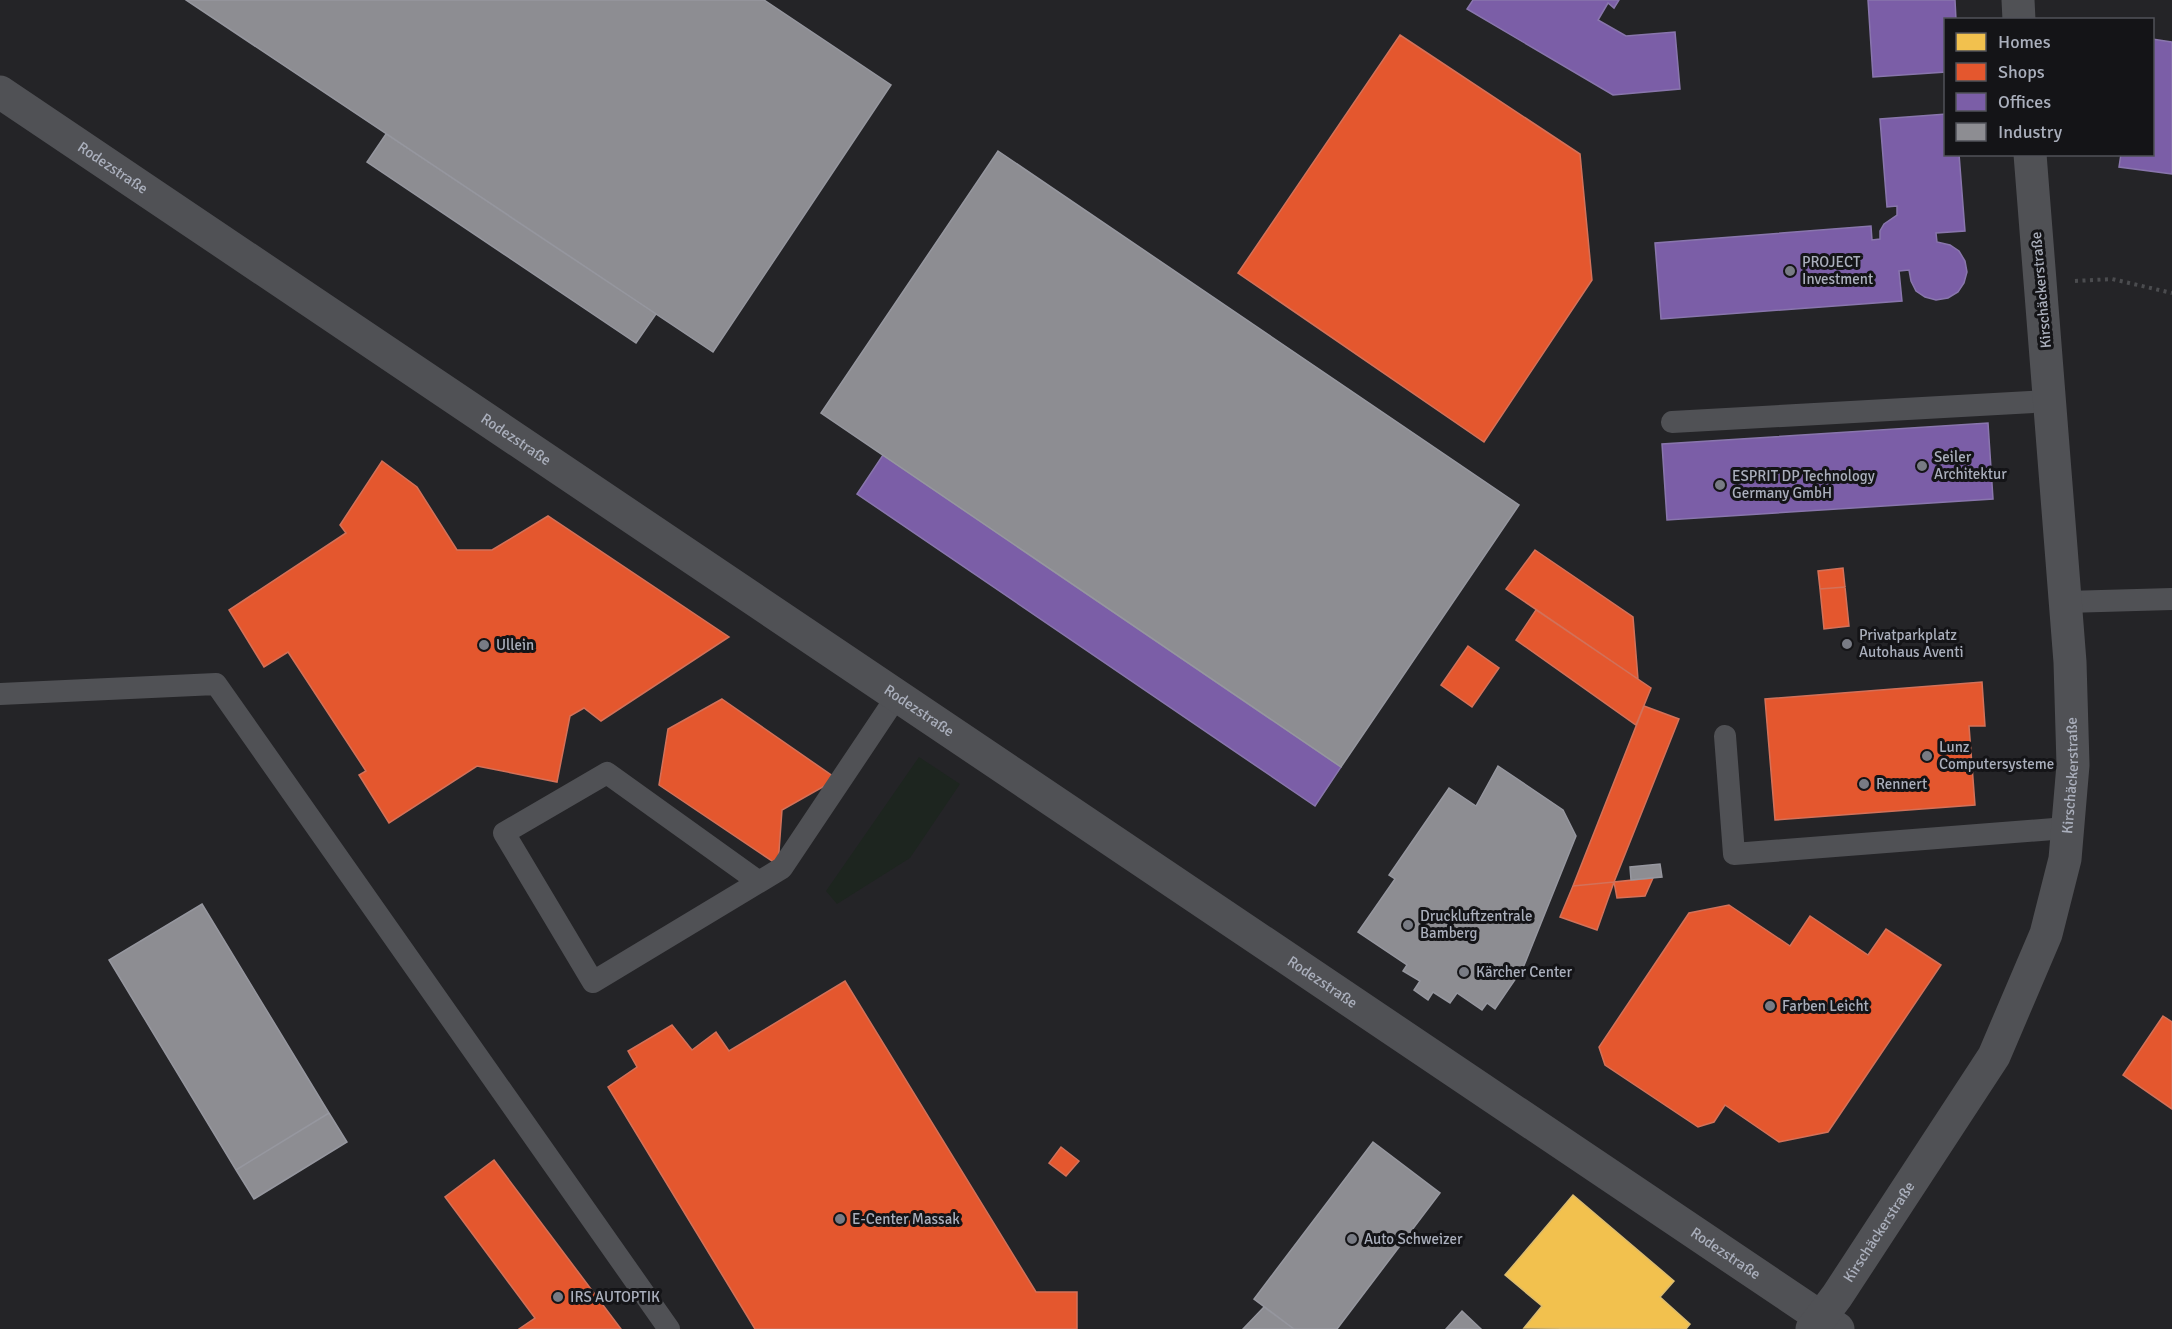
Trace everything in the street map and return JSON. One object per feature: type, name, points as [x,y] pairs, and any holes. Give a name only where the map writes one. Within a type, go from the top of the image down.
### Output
[{"type":"street","points":[[2018,0],[2019,18]]},
{"type":"street","name":"Rodezstraße","points":[[0,92],[897,696],[1824,1325]]},
{"type":"street","name":"Kirschäckerstraße","points":[[1824,1325],[1994,1056],[2046,934],[2065,859],[2073,765],[2070,663],[2030,156]]},
{"type":"lane","points":[[1672,422],[2050,401]]},
{"type":"lane","points":[[2066,602],[2172,599]]},
{"type":"lane","points":[[0,694],[216,684],[669,1329]]},
{"type":"lane","points":[[759,882],[607,773],[504,833],[592,981],[759,882],[782,868],[897,696]]},
{"type":"lane","points":[[1725,736],[1734,854],[2066,828]]},
{"type":"path","points":[[2041,285],[2112,279],[2172,293]]},
{"type":"shaded area","points":[[0,0],[2172,0],[2172,1329],[0,1329]]},
{"type":"shaded area","points":[[919,757],[960,784],[910,858],[837,904],[826,891]]},
{"type":"building: Homes","points":[[1573,1195],[1674,1281],[1660,1297],[1690,1324],[1686,1329],[1524,1328],[1542,1306],[1505,1275]]},
{"type":"building: Shops","points":[[1400,35],[1580,154],[1592,280],[1484,442],[1238,273]]},
{"type":"building: Shops","name":"Ullein","points":[[382,461],[417,487],[457,550],[492,550],[548,516],[729,637],[601,721],[584,708],[570,716],[557,782],[477,766],[389,823],[359,775],[366,771],[288,652],[264,667],[229,610],[346,533],[340,525]]},
{"type":"building: Shops","points":[[1535,550],[1633,617],[1638,679],[1506,589]]},
{"type":"building: Shops","points":[[1843,568],[1845,587],[1820,589],[1818,571]]},
{"type":"building: Shops","points":[[1845,587],[1849,626],[1824,629],[1820,589]]},
{"type":"building: Shops","points":[[1536,610],[1651,688],[1636,725],[1516,640]]},
{"type":"building: Shops","points":[[1468,646],[1499,668],[1472,707],[1441,685]]},
{"type":"building: Shops","points":[[1982,682],[1985,726],[1969,726],[1975,805],[1775,820],[1765,699]]},
{"type":"building: Shops","points":[[722,699],[837,779],[782,810],[778,865],[659,785],[668,729]]},
{"type":"building: Shops","points":[[1644,706],[1679,719],[1614,882],[1573,886]]},
{"type":"building: Shops","points":[[1653,878],[1645,896],[1617,898],[1614,882]]},
{"type":"building: Shops","points":[[1614,882],[1597,930],[1560,917],[1573,886]]},
{"type":"building: Shops","name":"Farben Leicht","points":[[1729,905],[1790,946],[1810,916],[1868,955],[1886,929],[1941,965],[1828,1132],[1779,1142],[1725,1105],[1714,1122],[1698,1127],[1605,1065],[1599,1047],[1689,913]]},
{"type":"building: Shops","name":"E-Center Massak","points":[[845,981],[1036,1292],[1077,1292],[1077,1329],[755,1329],[608,1087],[637,1067],[628,1051],[672,1025],[692,1050],[716,1032],[729,1051]]},
{"type":"building: Shops","points":[[2163,1016],[2172,1022],[2172,1109],[2123,1075]]},
{"type":"building: Shops","points":[[1061,1147],[1079,1161],[1066,1176],[1049,1163]]},
{"type":"building: Shops","points":[[494,1160],[621,1329],[519,1329],[535,1318],[445,1197]]},
{"type":"building: Offices","points":[[1473,0],[1619,0],[1614,8],[1608,3],[1598,20],[1626,36],[1675,32],[1680,89],[1613,95],[1467,9]]},
{"type":"building: Offices","points":[[1868,0],[1955,0],[1956,18],[1944,18],[1944,72],[1873,77]]},
{"type":"building: Offices","points":[[2154,39],[2172,42],[2172,174],[2119,167],[2121,156],[2154,156]]},
{"type":"building: Offices","points":[[1944,114],[1944,156],[1959,156],[1965,231],[1936,233],[1937,242],[1950,245],[1959,251],[1965,261],[1967,272],[1958,292],[1948,298],[1936,300],[1925,297],[1916,291],[1909,270],[1899,271],[1902,301],[1661,319],[1655,243],[1871,226],[1872,240],[1880,239],[1880,231],[1884,224],[1897,215],[1897,206],[1887,207],[1880,119]]},
{"type":"building: Offices","points":[[1988,423],[1993,499],[1667,520],[1662,444]]},
{"type":"building: Offices","points":[[883,455],[1341,767],[1315,806],[857,494]]},
{"type":"building: Industry","points":[[186,0],[764,0],[891,85],[713,352]]},
{"type":"building: Industry","points":[[386,134],[656,314],[636,343],[367,162]]},
{"type":"building: Industry","points":[[998,151],[1519,505],[1341,767],[821,413]]},
{"type":"building: Industry","points":[[1498,766],[1563,810],[1576,836],[1523,968],[1495,1009],[1487,1003],[1482,1010],[1457,993],[1450,1003],[1433,992],[1428,1000],[1414,990],[1420,981],[1403,971],[1407,965],[1358,932],[1395,879],[1389,875],[1449,788],[1476,806]]},
{"type":"building: Industry","points":[[1660,864],[1662,877],[1631,880],[1630,867]]},
{"type":"building: Industry","points":[[202,904],[329,1113],[236,1170],[109,960]]},
{"type":"building: Industry","points":[[329,1113],[347,1142],[254,1199],[236,1170]]},
{"type":"building: Industry","points":[[1373,1142],[1440,1193],[1337,1329],[1294,1329],[1254,1299]]},
{"type":"building: Industry","points":[[1264,1307],[1294,1329],[1243,1329]]},
{"type":"building: Industry","points":[[1462,1311],[1481,1329],[1446,1329]]},
{"type":"place","name":"PROJECT Investment","points":[[1790,271]]},
{"type":"place","name":"Seiler Architektur","points":[[1922,466]]},
{"type":"place","name":"ESPRIT DP Technology Germany GmbH","points":[[1720,485]]},
{"type":"place","name":"Privatparkplatz Autohaus Aventi","points":[[1847,644]]},
{"type":"place","name":"Ullein","points":[[484,645]]},
{"type":"place","name":"Lunz Computersysteme","points":[[1927,756]]},
{"type":"place","name":"Rennert","points":[[1864,784]]},
{"type":"place","name":"Druckluftzentrale Bamberg","points":[[1408,925]]},
{"type":"place","name":"Kärcher Center","points":[[1464,972]]},
{"type":"place","name":"Farben Leicht","points":[[1770,1006]]},
{"type":"place","name":"E-Center Massak","points":[[840,1219]]},
{"type":"place","name":"Auto Schweizer","points":[[1352,1239]]},
{"type":"place","name":"IRS AUTOPTIK","points":[[558,1297]]}]
